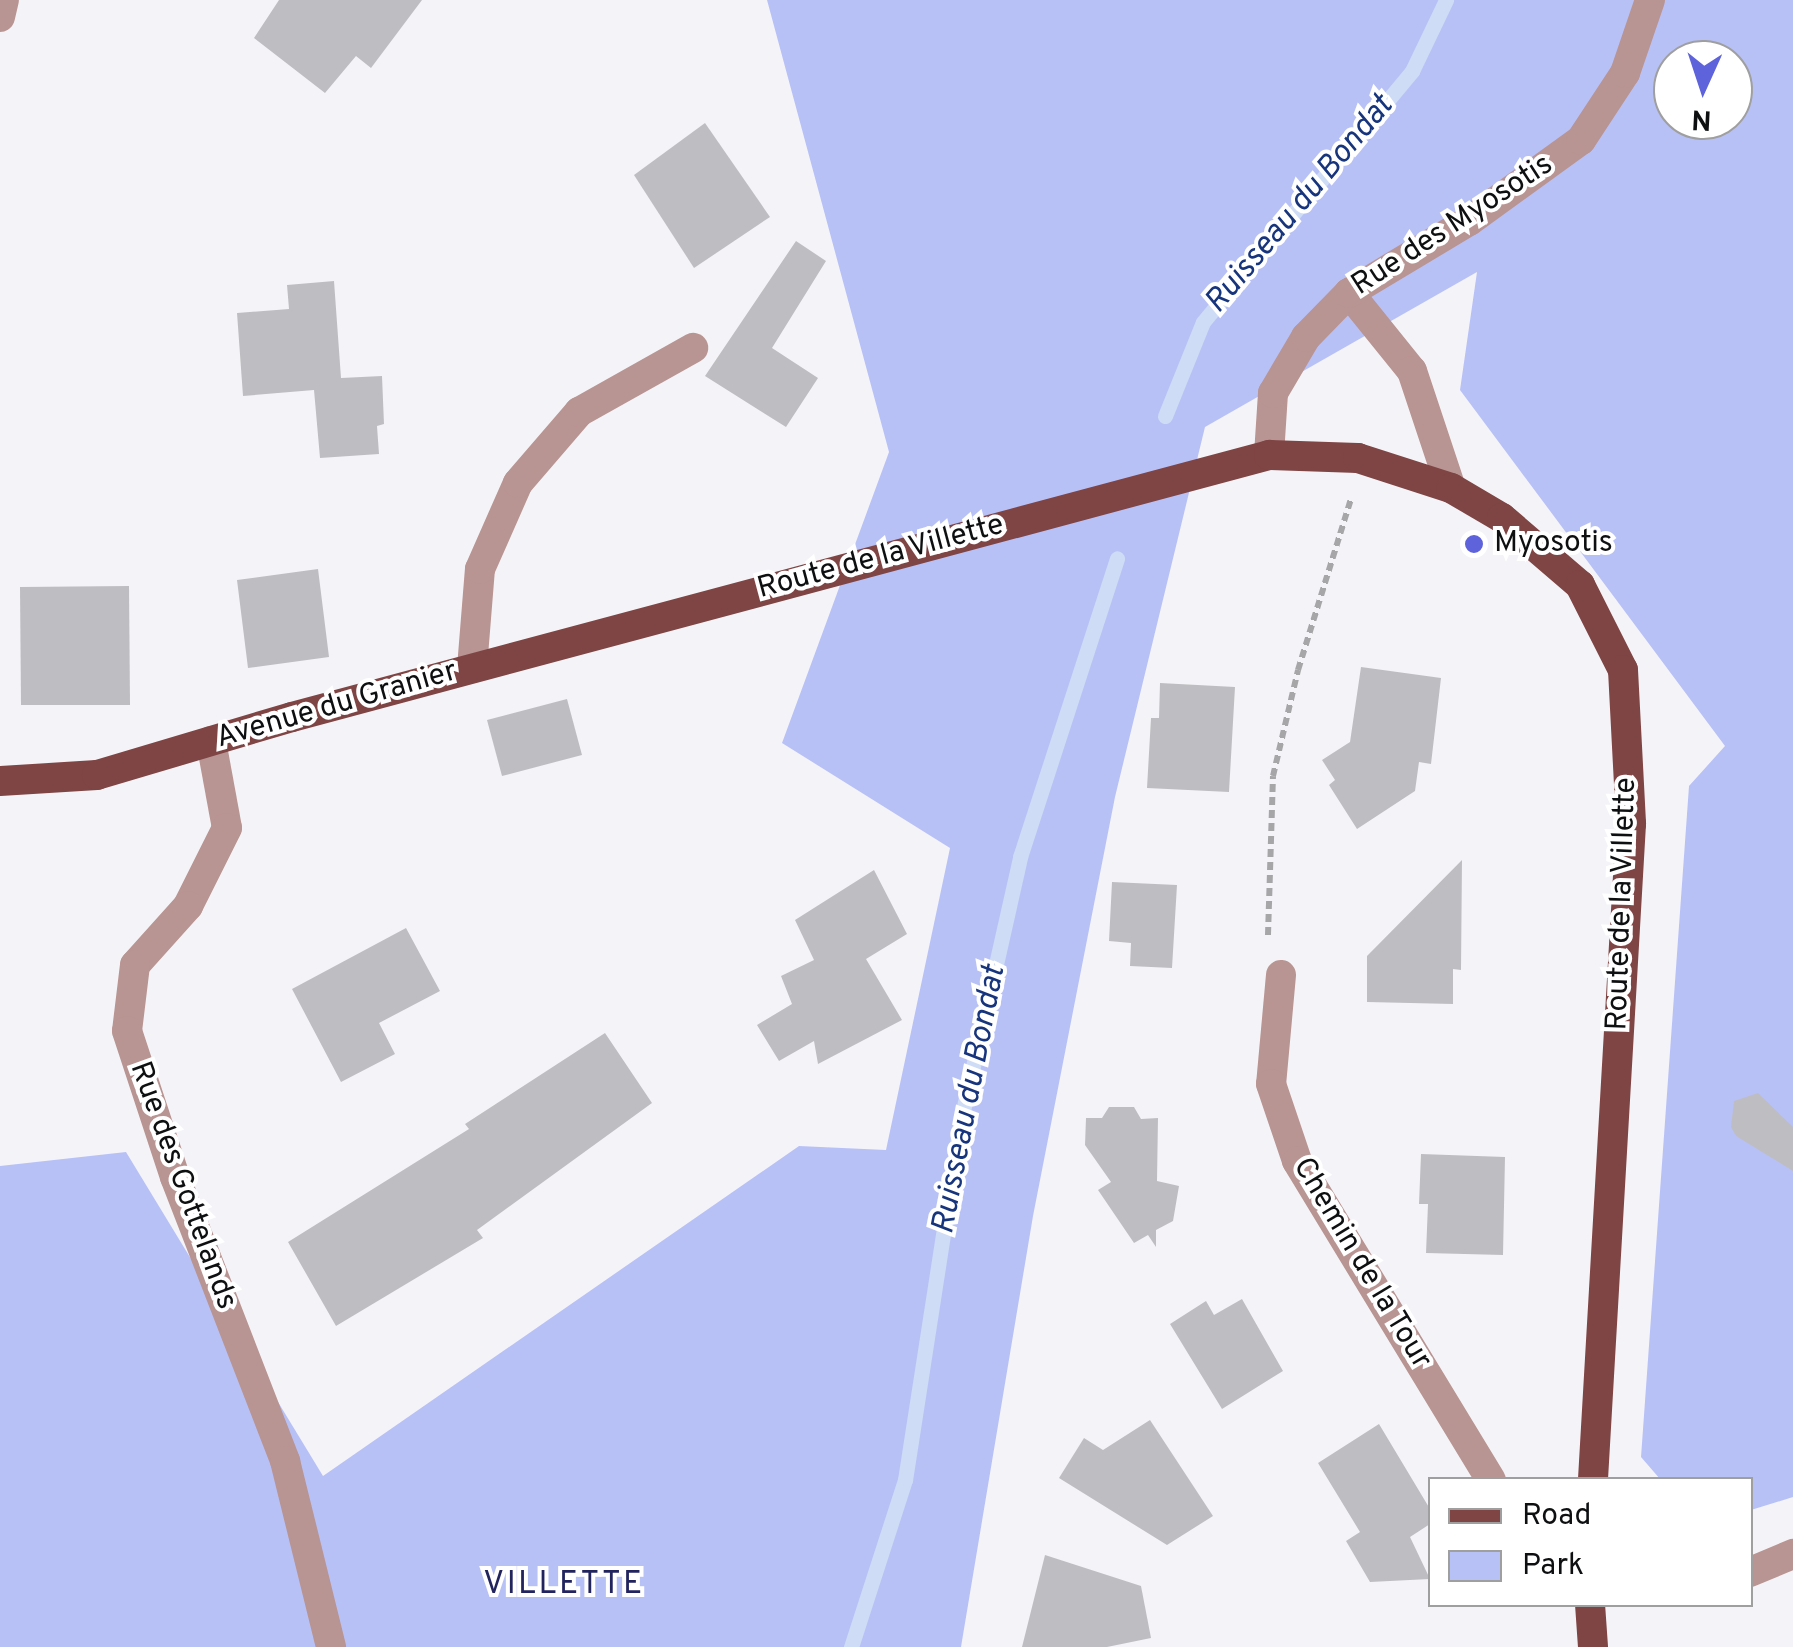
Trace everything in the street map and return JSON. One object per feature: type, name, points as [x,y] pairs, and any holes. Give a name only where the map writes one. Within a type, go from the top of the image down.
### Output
[{"type":"main road","name":"Route de la Villette","points":[[671,614],[1269,455],[1358,458],[1451,488],[1502,518],[1580,586],[1623,670],[1631,824],[1593,1477]]},
{"type":"main road","name":"Avenue du Granier","points":[[0,782],[96,774],[671,614]]},
{"type":"main road","points":[[1590,1607],[1593,1647]]},
{"type":"street","points":[[0,17],[4,0]]},
{"type":"street","name":"Rue des Myosotis","points":[[1269,455],[1273,393],[1306,337],[1349,293],[1469,221],[1581,140],[1625,73],[1650,0]]},
{"type":"street","points":[[1349,293],[1412,370],[1451,488]]},
{"type":"street","points":[[472,668],[480,569],[518,483],[579,412],[694,348]]},
{"type":"street","name":"Rue des Gottelands","points":[[211,741],[227,828],[188,906],[135,965],[127,1030],[176,1177],[285,1461],[332,1647]]},
{"type":"street","name":"Chemin de la Tour","points":[[1281,974],[1271,1084],[1297,1161],[1489,1477]]},
{"type":"street","points":[[1753,1571],[1793,1554]]},
{"type":"path","points":[[1281,974],[1268,934],[1273,776],[1298,670],[1347,524],[1358,458]]},
{"type":"green space","points":[[767,0],[1793,0],[1793,1497],[1753,1509],[1753,1477],[1658,1477],[1641,1457],[1689,786],[1725,746],[1460,390],[1477,272],[1205,427],[1115,797],[1033,1216],[961,1647],[0,1647],[0,1166],[126,1152],[323,1476],[799,1146],[886,1150],[950,848],[782,743],[889,452]]},
{"type":"building","points":[[279,0],[422,0],[371,68],[356,56],[325,93],[254,38]]},
{"type":"building","points":[[705,123],[770,217],[694,268],[634,175]]},
{"type":"building","points":[[796,241],[826,261],[772,348],[818,378],[786,427],[705,376]]},
{"type":"building","points":[[334,281],[341,378],[382,376],[384,424],[377,426],[379,454],[320,458],[314,390],[243,396],[237,313],[289,309],[287,285]]},
{"type":"building","points":[[318,569],[329,657],[248,668],[237,580]]},
{"type":"building","points":[[129,586],[130,705],[21,705],[20,587]]},
{"type":"building","points":[[1361,667],[1441,678],[1431,764],[1419,762],[1415,791],[1357,829],[1329,785],[1335,780],[1322,760],[1350,742]]},
{"type":"building","points":[[1160,683],[1235,687],[1229,792],[1147,788],[1151,718],[1159,718]]},
{"type":"building","points":[[567,699],[582,755],[502,776],[487,720]]},
{"type":"building","points":[[1462,860],[1461,970],[1453,969],[1453,1004],[1367,1002],[1367,956]]},
{"type":"building","points":[[874,870],[907,934],[866,959],[902,1020],[818,1064],[814,1041],[779,1061],[757,1025],[792,1004],[781,976],[814,960],[795,920]]},
{"type":"building","points":[[1112,882],[1177,885],[1172,968],[1130,966],[1131,943],[1109,941]]},
{"type":"building","points":[[406,928],[440,991],[379,1023],[395,1054],[341,1082],[292,989]]},
{"type":"building","points":[[605,1033],[652,1103],[477,1230],[483,1238],[336,1326],[288,1242],[469,1129],[465,1124]]},
{"type":"building","points":[[1758,1093],[1793,1127],[1793,1171],[1736,1136],[1731,1127],[1734,1101]]},
{"type":"building","points":[[1109,1107],[1134,1107],[1141,1119],[1158,1118],[1157,1181],[1179,1186],[1173,1221],[1156,1230],[1156,1247],[1148,1235],[1134,1243],[1098,1190],[1111,1182],[1085,1145],[1086,1118],[1102,1118]]},
{"type":"building","points":[[1421,1154],[1505,1157],[1503,1255],[1426,1253],[1428,1204],[1419,1204]]},
{"type":"building","points":[[1242,1299],[1283,1371],[1222,1409],[1170,1324],[1206,1301],[1214,1315]]},
{"type":"building","points":[[1150,1420],[1213,1516],[1167,1545],[1059,1478],[1084,1438],[1103,1450]]},
{"type":"building","points":[[1379,1424],[1428,1506],[1428,1525],[1410,1537],[1428,1579],[1370,1582],[1346,1541],[1360,1532],[1318,1463]]},
{"type":"building","points":[[1045,1555],[1141,1586],[1151,1638],[1107,1647],[1022,1647]]},
{"type":"waterway","name":"Ruisseau du Bondat","points":[[1165,416],[1203,322],[1412,71],[1446,0]]},
{"type":"waterway","name":"Ruisseau du Bondat","points":[[851,1647],[905,1480],[960,1124],[1020,857],[1117,558]]},
{"type":"place","name":"Myosotis","points":[[1474,544]]},
{"type":"district","name":"VILLETTE","points":[[564,1585]]}]
